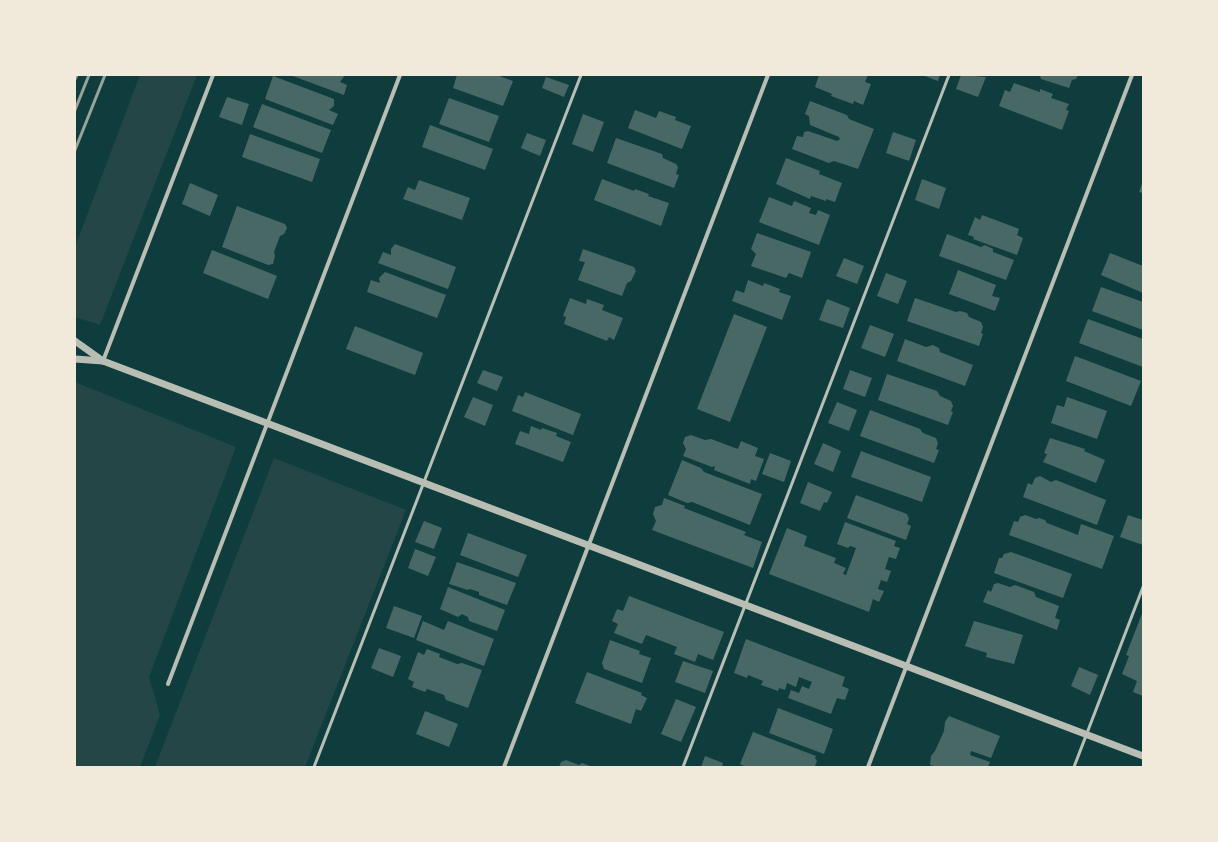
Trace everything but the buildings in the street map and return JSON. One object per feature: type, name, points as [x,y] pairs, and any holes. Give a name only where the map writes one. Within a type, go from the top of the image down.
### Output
[{"type":"street","points":[[103,362],[213,75]]},
{"type":"street","points":[[168,684],[400,75]]},
{"type":"street","points":[[504,767],[768,75]]},
{"type":"street","points":[[868,767],[1132,75]]},
{"type":"street","points":[[75,341],[103,362]]},
{"type":"street","points":[[75,359],[103,362],[1143,756]]},
{"type":"lane","points":[[314,767],[581,75]]},
{"type":"lane","points":[[684,767],[949,75]]},
{"type":"lane","points":[[1074,767],[1143,587]]},
{"type":"shaded area","points":[[140,75],[197,75],[100,325],[75,317],[75,247]]},
{"type":"shaded area","points":[[75,382],[236,447],[149,677],[160,715],[140,767],[75,767]]},
{"type":"shaded area","points":[[274,458],[406,510],[305,767],[155,767]]},
{"type":"railway","points":[[75,79],[77,75]]},
{"type":"railway","points":[[75,110],[89,75]]},
{"type":"railway","points":[[75,150],[105,75]]}]
